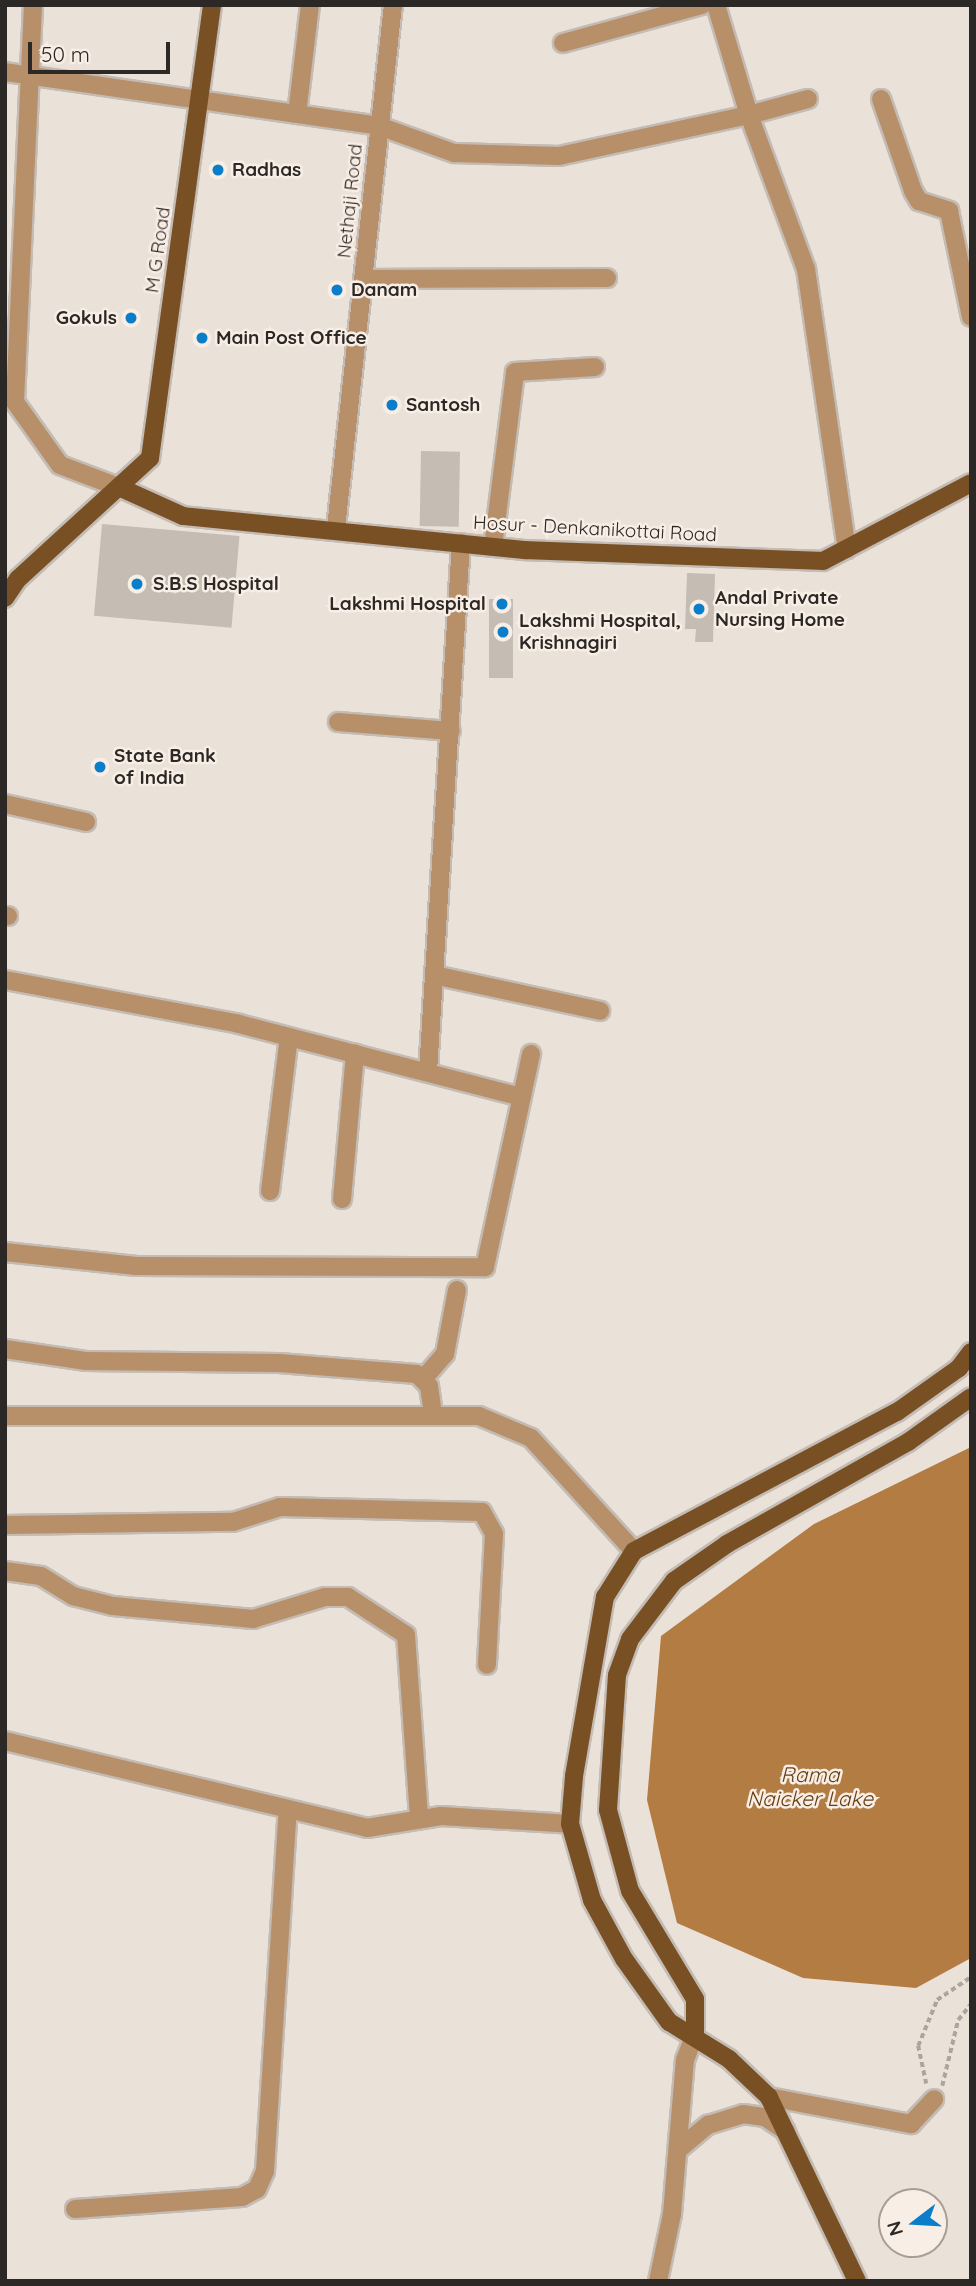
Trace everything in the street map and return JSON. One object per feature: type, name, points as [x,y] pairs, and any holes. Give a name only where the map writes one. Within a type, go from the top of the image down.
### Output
[{"type":"main road","name":"M G Road","points":[[5,598],[18,579],[121,488],[150,458],[212,5]]},
{"type":"main road","name":"Hosur - Denkanikottai Road","points":[[121,488],[183,516],[336,528],[493,547],[823,561],[971,482]]},
{"type":"main road","points":[[857,2281],[769,2097],[695,2034],[669,2022],[624,1959],[592,1900],[570,1824],[605,1597],[634,1550],[897,1412],[959,1368],[971,1352]]},
{"type":"main road","points":[[695,2034],[695,1999],[630,1891],[608,1810],[613,1703],[630,1640],[674,1581],[727,1544],[908,1443],[971,1397]]},
{"type":"street","points":[[33,5],[13,252],[10,371],[15,402],[60,465],[121,488]]},
{"type":"street","points":[[297,114],[310,5]]},
{"type":"street","name":"Nethaji Road","points":[[336,528],[393,5]]},
{"type":"street","points":[[563,43],[702,5]]},
{"type":"street","points":[[716,5],[750,115],[806,269],[847,549]]},
{"type":"street","points":[[5,72],[379,126],[454,153],[559,156],[750,115],[808,99]]},
{"type":"street","points":[[881,99],[919,201],[949,211],[971,317]]},
{"type":"street","points":[[363,279],[607,278]]},
{"type":"street","points":[[493,547],[515,372],[594,367]]},
{"type":"street","points":[[428,1072],[461,543]]},
{"type":"street","points":[[338,722],[450,731]]},
{"type":"street","points":[[5,804],[86,822]]},
{"type":"street","points":[[434,975],[600,1011]]},
{"type":"street","points":[[5,981],[289,1037],[522,1097]]},
{"type":"street","points":[[270,1191],[289,1037]]},
{"type":"street","points":[[342,1199],[355,1054]]},
{"type":"street","points":[[5,1252],[136,1266],[485,1267],[531,1054]]},
{"type":"street","points":[[424,1378],[445,1353],[457,1290]]},
{"type":"street","points":[[5,1349],[85,1361],[279,1363],[424,1378]]},
{"type":"street","points":[[424,1378],[433,1414]]},
{"type":"street","points":[[5,1416],[478,1416],[531,1438],[634,1550]]},
{"type":"street","points":[[5,1525],[233,1522],[279,1507],[482,1512],[494,1534],[487,1665]]},
{"type":"street","points":[[5,1571],[41,1576],[73,1596],[113,1606],[253,1619],[337,1595],[369,1609],[401,1629],[408,1642],[419,1818]]},
{"type":"street","points":[[5,1741],[368,1828],[441,1816],[570,1824]]},
{"type":"street","points":[[75,2209],[242,2197],[257,2189],[265,2171],[288,1810]]},
{"type":"street","points":[[658,2281],[680,2149],[681,2088],[695,2034]]},
{"type":"street","points":[[769,2097],[911,2124],[934,2099]]},
{"type":"street","points":[[680,2149],[708,2125],[734,2115],[765,2117],[786,2131]]},
{"type":"path","points":[[934,2099],[920,2076],[918,2046],[937,2000],[971,1977]]},
{"type":"path","points":[[934,2099],[958,2020],[971,2004]]},
{"type":"water","name":"Rama Naicker Lake","points":[[971,1447],[971,1958],[916,1988],[803,1978],[677,1923],[647,1800],[661,1636],[814,1524]]},
{"type":"building","points":[[421,451],[460,452],[459,527],[420,526]]},
{"type":"building","points":[[102,524],[239,536],[231,628],[94,616]]},
{"type":"building","points":[[687,573],[715,574],[713,642],[695,642],[696,629],[685,629]]},
{"type":"building","points":[[489,599],[513,599],[513,678],[489,678]]},
{"type":"place","name":"Radhas","points":[[218,170]]},
{"type":"place","name":"Danam","points":[[337,290]]},
{"type":"place","name":"Gokuls","points":[[131,318]]},
{"type":"place","name":"Main Post Office","points":[[202,338]]},
{"type":"place","name":"Santosh","points":[[392,405]]},
{"type":"place","name":"S.B.S Hospital","points":[[137,584]]},
{"type":"place","name":"Lakshmi Hospital","points":[[502,604]]},
{"type":"place","name":"Andal Private Nursing Home","points":[[699,609]]},
{"type":"place","name":"Lakshmi Hospital, Krishnagiri","points":[[503,632]]},
{"type":"place","name":"State Bank of India","points":[[100,767]]}]
